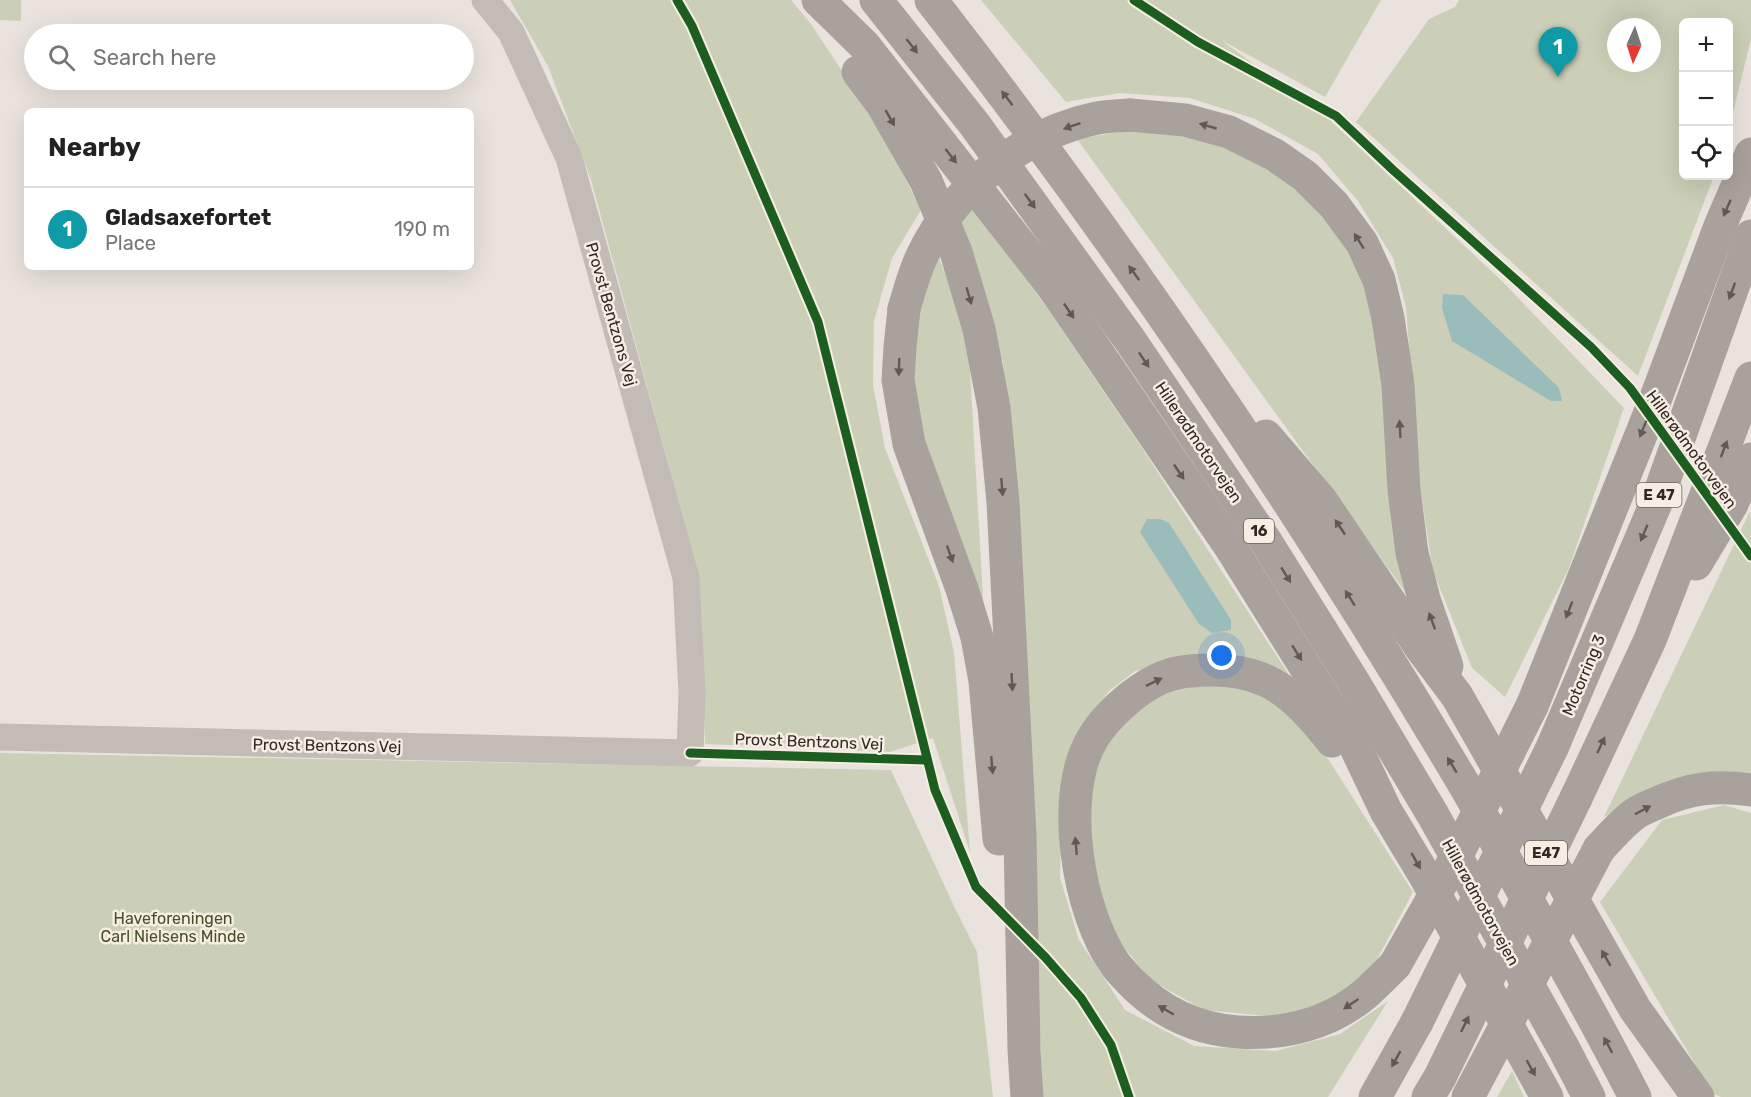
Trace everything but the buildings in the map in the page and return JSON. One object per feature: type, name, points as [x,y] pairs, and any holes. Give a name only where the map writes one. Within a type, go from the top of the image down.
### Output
[{"type":"highway","points":[[811,0],[847,57],[882,104],[926,181],[956,252],[979,329],[994,408],[1003,502],[1020,835],[1027,1097]]},
{"type":"highway","points":[[818,0],[864,45],[1051,284],[1231,548],[1356,748],[1386,811],[1431,886],[1547,1097]]},
{"type":"highway","name":"Hillerødmotorvejen","points":[[876,0],[975,124],[1110,311],[1265,540],[1433,815],[1589,1097]]},
{"type":"highway","name":"16","points":[[931,0],[1008,98],[1168,320],[1296,512],[1464,784],[1635,1097]]},
{"type":"highway","points":[[1024,1050],[998,833],[985,681],[977,637],[962,589],[909,444],[898,380],[904,309],[922,256],[939,225],[965,193],[992,167],[1024,146],[1070,126],[1099,118],[1130,116],[1185,120],[1229,132],[1275,155],[1305,176],[1335,205],[1362,243],[1379,280],[1388,318],[1398,385],[1404,490],[1412,553],[1424,599],[1457,696]]},
{"type":"highway","points":[[1386,811],[1311,715],[1292,696],[1269,681],[1238,671],[1206,669],[1177,672],[1151,682],[1118,707],[1093,738],[1083,760],[1076,789],[1074,820],[1078,861],[1095,926],[1115,964],[1139,990],[1164,1010],[1190,1022],[1223,1031],[1259,1034],[1298,1029],[1332,1016],[1364,995],[1395,965],[1454,861],[1532,706],[1657,395],[1720,226],[1751,154]]},
{"type":"highway","name":"Motorring 3","points":[[1375,1097],[1417,1022],[1552,748],[1656,503],[1751,236]]},
{"type":"highway","points":[[1168,320],[1321,500],[1421,648],[1457,696]]},
{"type":"highway","name":"E 47","points":[[1434,1087],[1576,798],[1650,640],[1751,378]]},
{"type":"highway","points":[[1650,640],[1732,504],[1751,459]]},
{"type":"highway","name":"E47","points":[[1457,696],[1635,1009]]},
{"type":"highway","points":[[1468,1097],[1599,849],[1637,813],[1666,799],[1695,789],[1731,787],[1751,790]]},
{"type":"highway","points":[[1635,1009],[1657,1067],[1672,1097]]},
{"type":"highway","points":[[1635,1009],[1698,1097]]},
{"type":"street","name":"Provst Bentzons Vej","points":[[0,737],[690,753],[692,693],[686,578],[569,158],[511,32],[485,0]]},
{"type":"green space","points":[[0,0],[21,0],[21,21],[0,20]]},
{"type":"green space","points":[[510,0],[791,0],[811,24],[881,130],[921,210],[892,258],[874,321],[873,385],[885,448],[939,586],[954,652],[970,852],[933,738],[890,752],[705,744],[701,610],[684,522],[591,180],[548,66]]},
{"type":"green space","points":[[981,0],[1381,0],[1325,97],[1221,40],[1331,121],[1502,281],[1624,408],[1569,568],[1505,697],[1472,668],[1433,571],[1420,487],[1406,307],[1393,258],[1358,201],[1318,154],[1255,119],[1190,98],[1119,93],[1066,102]]},
{"type":"green space","points":[[1459,0],[1751,0],[1751,39],[1733,113],[1733,18],[1679,18],[1679,180],[1712,180],[1638,376],[1356,122],[1429,19],[1455,7]]},
{"type":"green space","points":[[1144,128],[1225,137],[1287,163],[1371,282],[1411,600],[1077,139]]},
{"type":"green space","points":[[974,200],[1142,448],[1291,678],[1203,657],[1135,671],[1109,691],[1080,731],[1062,786],[1060,878],[1079,940],[1125,1010],[1194,1046],[1276,1051],[1340,1034],[1388,1001],[1328,1097],[1043,1097],[1017,567],[1003,363],[957,221]]},
{"type":"green space","points":[[936,250],[968,335],[984,614],[903,384],[911,323]]},
{"type":"green space","points":[[1750,511],[1751,779],[1664,784],[1604,817]]},
{"type":"green space","points":[[1202,683],[1260,693],[1309,729],[1413,892],[1364,984],[1318,1010],[1268,1016],[1204,1010],[1152,981],[1110,931],[1087,856],[1089,788],[1102,735],[1141,701]]},
{"type":"green space","name":"Haveforeningen Carl Nielsens Minde","points":[[0,753],[891,770],[977,952],[993,1097],[0,1097]]},
{"type":"green space","points":[[1724,805],[1751,813],[1751,1097],[1721,1097],[1712,1093],[1600,902],[1662,820]]},
{"type":"green space","points":[[1512,1071],[1524,1097],[1497,1097]]},
{"type":"water","points":[[1443,294],[1463,295],[1559,388],[1562,401],[1551,401],[1452,341],[1442,308]]},
{"type":"water","points":[[1147,519],[1160,519],[1169,523],[1231,620],[1231,630],[1212,633],[1199,624],[1140,532]]},
{"type":"cycle path","points":[[677,0],[692,26],[818,322],[935,790],[976,887],[1045,957],[1081,998],[1111,1045],[1129,1097]]},
{"type":"cycle path","points":[[1134,0],[1198,42],[1336,116],[1591,347],[1630,388],[1751,556]]},
{"type":"cycle path","points":[[690,753],[927,760]]},
{"type":"place","name":"Gladsaxefortet","points":[[1558,77]]}]
